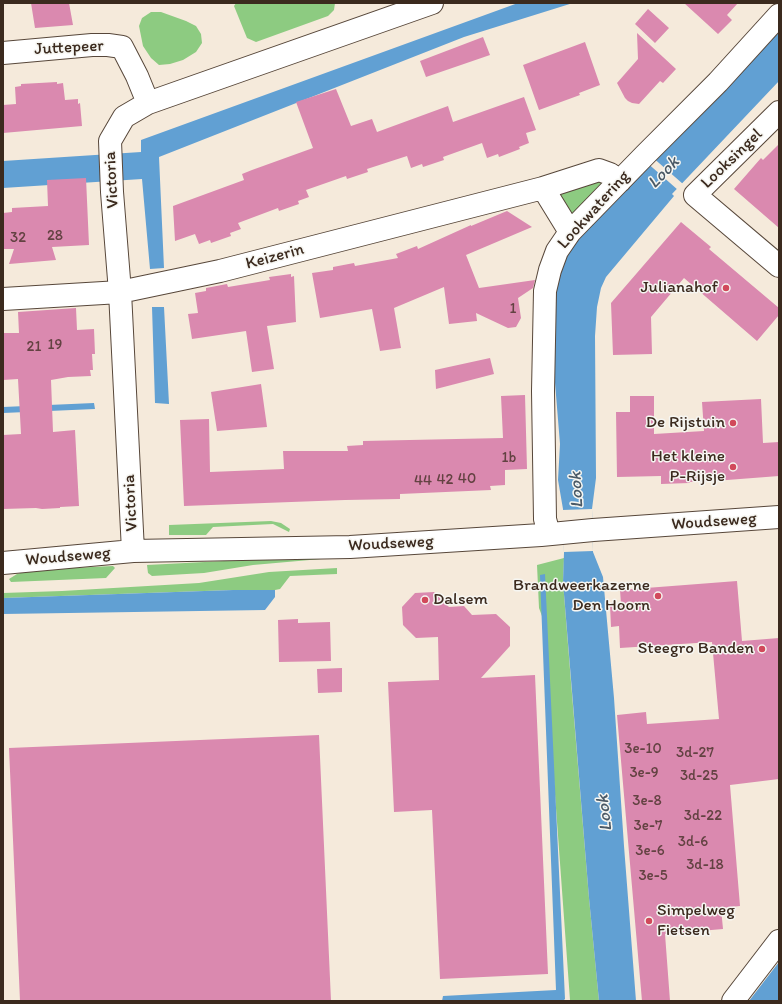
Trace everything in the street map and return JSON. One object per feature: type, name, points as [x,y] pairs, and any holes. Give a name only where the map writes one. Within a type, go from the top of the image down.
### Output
[{"type":"street","name":"Victoria","points":[[133,552],[120,292],[112,192],[110,141],[124,117],[148,103],[432,3]]},
{"type":"street","name":"Lookwatering","points":[[556,533],[545,519],[543,391],[545,291],[550,270],[557,251],[570,232],[718,82],[779,15]]},
{"type":"street","name":"Juttepeer","points":[[3,53],[92,45],[108,45],[122,48],[137,76],[148,103]]},
{"type":"street","name":"Looksingel","points":[[779,112],[695,195],[779,266]]},
{"type":"street","name":"Keizerin","points":[[3,299],[120,292],[220,271],[543,188],[599,170],[610,174],[620,181]]},
{"type":"street","points":[[543,188],[570,232]]},
{"type":"street","name":"Woudseweg","points":[[3,563],[133,552],[350,547],[779,517]]},
{"type":"street","points":[[733,1001],[779,941]]},
{"type":"green space","points":[[236,3],[335,3],[334,10],[328,16],[256,42],[247,38],[234,6]]},
{"type":"green space","points":[[151,12],[161,12],[196,26],[201,34],[202,43],[196,52],[183,60],[170,64],[159,65],[151,58],[143,46],[139,26],[142,18]]},
{"type":"green space","points":[[594,178],[607,182],[570,217],[555,191]]},
{"type":"green space","points":[[271,521],[281,523],[290,529],[289,532],[273,524],[213,527],[206,535],[169,535],[169,525]]},
{"type":"green space","points":[[320,556],[321,559],[253,565],[204,573],[152,576],[148,573],[147,565]]},
{"type":"green space","points":[[564,558],[563,582],[599,1001],[570,1001],[542,616],[539,608],[537,565]]},
{"type":"green space","points":[[113,566],[115,568],[106,578],[11,582],[9,579],[17,574],[30,570]]},
{"type":"green space","points":[[337,568],[337,574],[290,576],[280,589],[275,590],[233,590],[3,598],[3,593],[199,583],[269,572]]},
{"type":"water","points":[[518,3],[573,3],[464,37],[159,157],[164,268],[150,269],[142,179],[3,188],[3,161],[141,152],[141,140]]},
{"type":"water","name":"Look","points":[[779,23],[779,81],[672,194],[674,196],[606,277],[601,288],[597,307],[595,336],[596,478],[592,509],[593,552],[603,577],[614,698],[636,1001],[599,1001],[563,582],[563,509],[558,480],[560,444],[551,334],[551,301],[567,251]]},
{"type":"water","points":[[152,307],[164,307],[169,404],[155,403]]},
{"type":"water","points":[[94,403],[95,409],[3,413],[3,407]]},
{"type":"water","points":[[545,574],[565,999],[563,1001],[442,1001],[443,996],[556,990],[540,575]]},
{"type":"water","points":[[233,590],[275,590],[275,597],[265,610],[3,614],[3,598]]},
{"type":"water","points":[[779,962],[779,1001],[749,1001]]},
{"type":"pier","points":[[651,156],[683,184],[678,190],[645,161]]},
{"type":"pier","points":[[592,509],[593,551],[564,552],[562,510]]},
{"type":"building","points":[[31,3],[69,3],[73,25],[35,28]]},
{"type":"building","points":[[684,3],[738,3],[727,15],[732,20],[718,34]]},
{"type":"building","points":[[648,9],[669,28],[655,43],[635,24]]},
{"type":"building","points":[[637,33],[676,69],[663,83],[660,81],[639,104],[628,101],[617,83],[638,59]]},
{"type":"building","points":[[483,37],[490,55],[426,77],[420,61]]},
{"type":"building","points":[[585,42],[600,85],[579,93],[580,95],[539,110],[523,65]]},
{"type":"building","points":[[57,82],[57,84],[63,83],[65,100],[78,99],[78,104],[80,103],[82,126],[3,133],[3,105],[16,104],[15,87],[21,86],[21,84]]},
{"type":"building","points":[[336,89],[351,126],[372,119],[377,132],[448,106],[453,122],[524,97],[536,130],[526,133],[529,143],[519,147],[520,149],[499,157],[498,154],[487,158],[482,143],[443,157],[444,160],[423,167],[422,164],[411,168],[407,156],[367,169],[368,172],[347,179],[346,176],[306,190],[309,197],[298,201],[299,204],[279,211],[278,208],[238,223],[241,229],[230,233],[231,236],[211,243],[210,240],[199,244],[195,234],[175,241],[173,206],[244,180],[242,174],[313,148],[296,102]]},
{"type":"building","points":[[779,144],[779,228],[734,189],[761,158],[763,160]]},
{"type":"building","points":[[86,178],[89,245],[52,247],[56,260],[9,264],[14,249],[3,249],[3,213],[12,212],[12,208],[48,206],[47,180]]},
{"type":"building","points":[[507,211],[532,227],[466,255],[479,288],[535,280],[533,288],[518,298],[521,318],[516,327],[508,328],[476,313],[477,321],[449,324],[444,287],[394,308],[401,348],[380,351],[372,309],[320,318],[312,273],[333,270],[333,267],[354,263],[355,266],[398,258],[396,254],[417,246],[418,249],[471,225]]},
{"type":"building","name":"Julianahof","points":[[681,222],[711,247],[709,249],[779,308],[779,315],[757,341],[684,278],[651,317],[652,354],[613,355],[611,303]]},
{"type":"building","points":[[291,274],[291,277],[294,276],[296,322],[267,326],[274,369],[252,372],[246,331],[192,339],[188,314],[198,313],[195,293],[206,291],[206,288],[227,284],[228,287],[270,280],[269,277]]},
{"type":"building","points":[[76,308],[77,330],[94,329],[95,354],[92,354],[93,370],[90,370],[91,376],[68,377],[51,380],[53,432],[75,430],[79,506],[42,509],[3,509],[3,435],[21,434],[18,379],[3,380],[3,333],[19,333],[18,312]]},
{"type":"building","points":[[490,358],[494,374],[436,389],[435,370]]},
{"type":"building","points":[[261,384],[267,427],[217,431],[211,392]]},
{"type":"building","points":[[525,395],[527,469],[505,470],[505,485],[490,486],[491,490],[400,494],[400,499],[184,506],[180,420],[209,419],[210,472],[284,469],[283,451],[348,451],[347,446],[363,445],[363,441],[503,438],[501,396]]},
{"type":"building","points":[[630,396],[654,396],[654,434],[704,431],[702,402],[761,399],[763,443],[779,442],[779,476],[661,484],[661,476],[617,477],[616,412],[630,412]]},
{"type":"building","points":[[737,581],[742,641],[779,638],[779,779],[730,785],[740,906],[721,908],[723,929],[665,934],[670,1001],[642,1001],[617,715],[646,712],[647,724],[719,719],[712,642],[620,648],[619,626],[611,627],[610,605],[621,604],[620,590]]},
{"type":"building","points":[[434,592],[449,607],[464,606],[472,615],[496,614],[510,627],[510,646],[481,678],[535,675],[548,974],[440,979],[432,810],[394,812],[388,682],[439,680],[438,637],[416,638],[403,625],[402,607],[415,593]]},
{"type":"building","points":[[298,619],[298,623],[330,622],[331,661],[279,662],[278,620]]},
{"type":"building","points":[[342,668],[342,692],[318,693],[317,669]]},
{"type":"building","points":[[319,735],[331,1001],[20,1001],[9,748]]},
{"type":"place","name":"Julianahof","points":[[726,288]]},
{"type":"place","name":"De Rijstuin","points":[[733,423]]},
{"type":"place","name":"Het kleine P-Rijsje","points":[[733,467]]},
{"type":"place","name":"Brandweerkazerne Den Hoorn","points":[[658,596]]},
{"type":"place","name":"Dalsem","points":[[425,600]]},
{"type":"place","name":"Steegro Banden","points":[[762,649]]},
{"type":"place","name":"Simpelweg Fietsen","points":[[649,921]]}]
